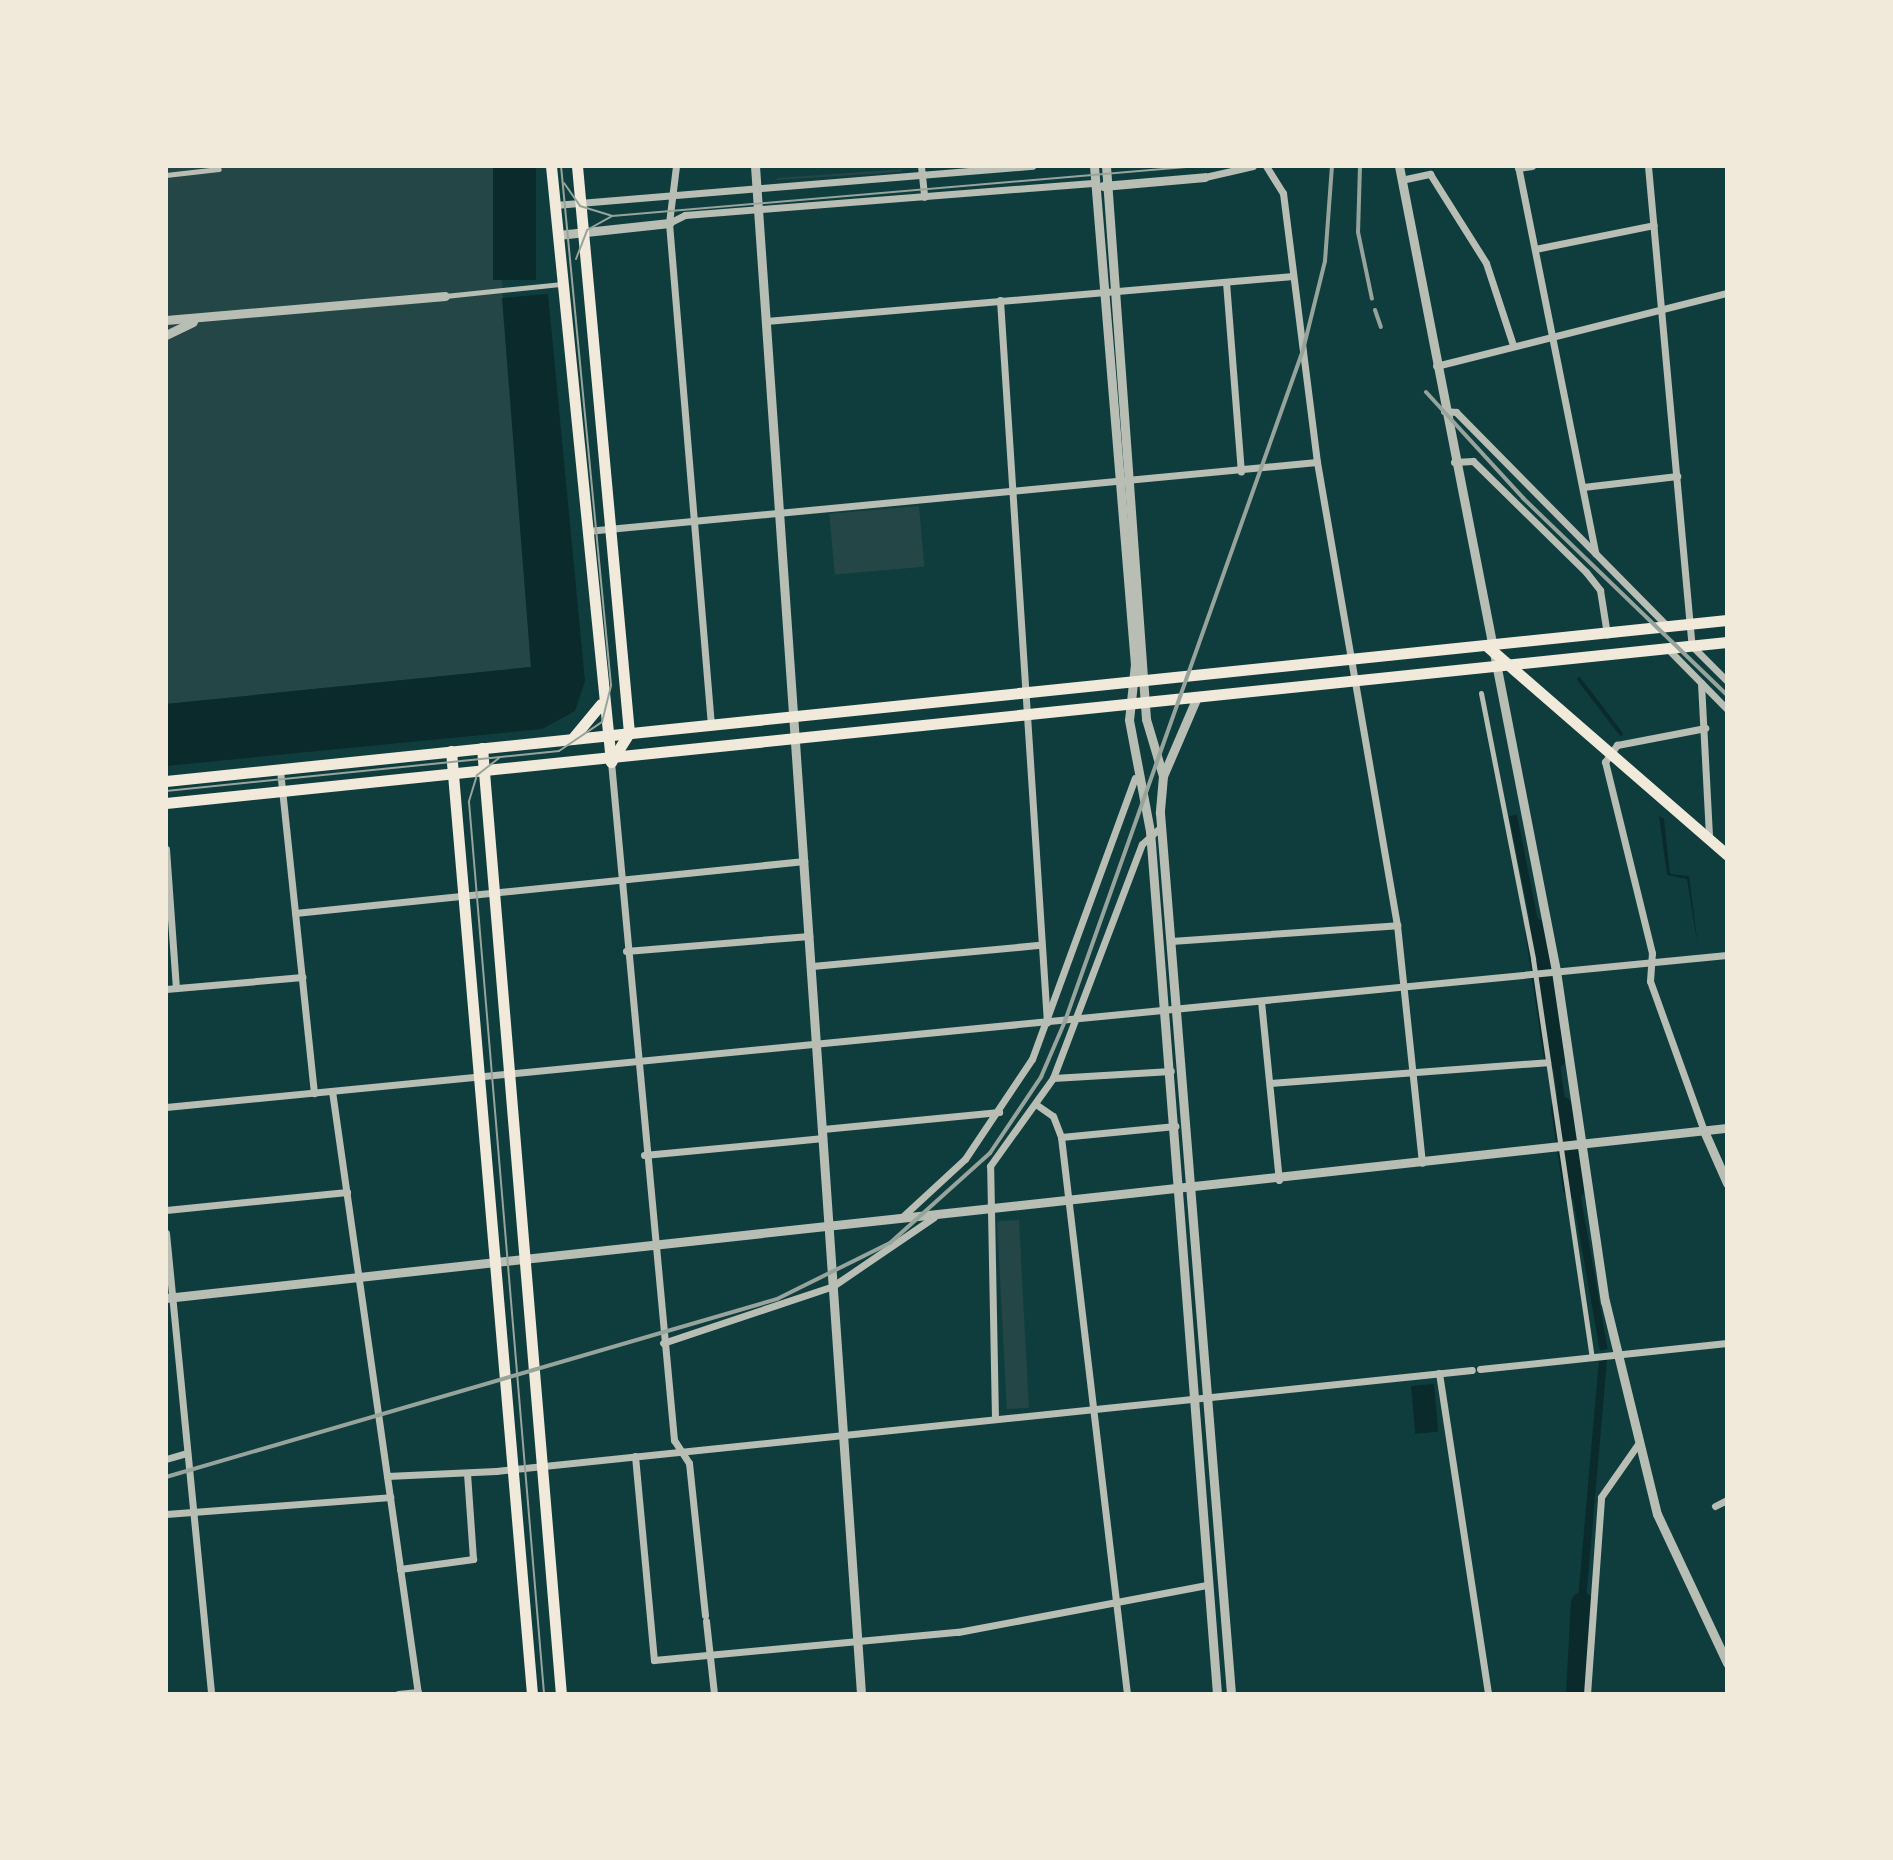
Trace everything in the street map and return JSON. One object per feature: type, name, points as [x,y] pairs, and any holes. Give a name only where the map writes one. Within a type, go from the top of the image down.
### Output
[{"type":"main road","points":[[551,166],[601,703],[611,762]]},
{"type":"main road","points":[[577,166],[629,733],[611,762]]},
{"type":"main road","points":[[166,781],[1727,620]]},
{"type":"main road","points":[[166,803],[611,762],[1131,703],[1727,642]]},
{"type":"main road","points":[[1488,647],[1727,855]]},
{"type":"main road","points":[[568,740],[601,703]]},
{"type":"main road","points":[[482,748],[561,1694]]},
{"type":"main road","points":[[451,751],[532,1694]]},
{"type":"street","points":[[676,166],[675,194],[669,223],[711,727]]},
{"type":"street","points":[[555,205],[922,170],[1032,166]]},
{"type":"street","points":[[1094,166],[1107,291],[1117,482],[1133,683],[1131,703],[1135,778],[1150,831],[1217,1694]]},
{"type":"street","points":[[1106,166],[1119,291],[1129,481],[1148,681],[1146,702],[1163,776],[1161,827],[1231,1694]]},
{"type":"street","points":[[558,235],[669,223],[685,215],[1096,183],[1109,188],[1205,177],[1253,166]]},
{"type":"street","points":[[1266,166],[1283,193],[1317,462],[1355,660],[1406,985],[1422,1163]]},
{"type":"street","points":[[1399,166],[1545,972],[1569,1148],[1603,1356],[1640,1441],[1670,1547],[1727,1663]]},
{"type":"street","points":[[1532,166],[1518,167],[1595,553]]},
{"type":"street","points":[[1648,166],[1692,646],[1727,681]]},
{"type":"street","points":[[166,175],[219,169]]},
{"type":"street","points":[[922,170],[924,197]]},
{"type":"street","points":[[756,171],[861,1694]]},
{"type":"street","points":[[1401,180],[1430,174],[1486,263],[1513,345]]},
{"type":"street","points":[[1535,249],[1654,225]]},
{"type":"street","points":[[766,321],[1293,276]]},
{"type":"street","points":[[1226,282],[1241,471]]},
{"type":"street","points":[[166,320],[562,284]]},
{"type":"street","points":[[1436,366],[1727,293]]},
{"type":"street","points":[[1000,300],[1030,694],[1027,715],[1047,1022]]},
{"type":"street","points":[[166,335],[204,318]]},
{"type":"street","points":[[1444,411],[1456,412],[1668,627]]},
{"type":"street","points":[[1454,462],[1473,461],[1586,572],[1600,590],[1607,634]]},
{"type":"street","points":[[586,531],[1014,494],[1317,462]]},
{"type":"street","points":[[1583,487],[1677,476]]},
{"type":"street","points":[[1667,648],[1727,709]]},
{"type":"street","points":[[1701,683],[1709,838]]},
{"type":"street","points":[[1481,693],[1545,972],[1547,1062],[1569,1148],[1603,1356]]},
{"type":"street","points":[[1163,776],[1197,697]]},
{"type":"street","points":[[1705,728],[1606,751],[1652,963],[1650,981],[1704,1131],[1727,1183]]},
{"type":"street","points":[[611,762],[663,1343],[679,1453],[689,1463],[714,1694]]},
{"type":"street","points":[[280,770],[314,1093]]},
{"type":"street","points":[[896,1222],[965,1159],[999,1112],[1047,1022],[1135,778]]},
{"type":"street","points":[[995,1419],[990,1166],[1037,1105],[1053,1078],[1150,831],[1161,827]]},
{"type":"street","points":[[166,849],[176,988]]},
{"type":"street","points":[[295,913],[804,861]]},
{"type":"street","points":[[1171,941],[1397,925]]},
{"type":"street","points":[[626,951],[809,936]]},
{"type":"street","points":[[812,966],[1040,945]]},
{"type":"street","points":[[166,1107],[1727,955]]},
{"type":"street","points":[[166,989],[302,977]]},
{"type":"street","points":[[1261,1001],[1279,1180]]},
{"type":"street","points":[[1270,1083],[1547,1062]]},
{"type":"street","points":[[1053,1078],[1182,1070]]},
{"type":"street","points":[[332,1091],[418,1693],[398,1694]]},
{"type":"street","points":[[1037,1105],[1053,1116],[1061,1137],[1127,1694]]},
{"type":"street","points":[[644,1155],[999,1112]]},
{"type":"street","points":[[1061,1137],[1186,1125]]},
{"type":"street","points":[[169,1298],[829,1230],[1727,1128]]},
{"type":"street","points":[[166,1210],[347,1192]]},
{"type":"street","points":[[663,1343],[833,1286],[934,1217]]},
{"type":"street","points":[[166,1233],[169,1298],[211,1694]]},
{"type":"street","points":[[387,1476],[467,1473],[679,1453],[1727,1343]]},
{"type":"street","points":[[1439,1373],[1488,1694]]},
{"type":"street","points":[[1587,1694],[1601,1497],[1640,1441]]},
{"type":"street","points":[[166,1459],[187,1453]]},
{"type":"street","points":[[635,1456],[654,1660],[958,1632],[1221,1584]]},
{"type":"street","points":[[400,1569],[473,1559],[467,1473]]},
{"type":"street","points":[[166,1514],[390,1497]]},
{"type":"street","points":[[1715,1506],[1727,1500]]},
{"type":"shaded area","points":[[166,166],[493,166],[531,667],[166,704]]},
{"type":"shaded area","points":[[493,166],[536,166],[536,280],[493,280]]},
{"type":"shaded area","points":[[904,169],[900,172],[776,180],[778,178]]},
{"type":"shaded area","points":[[548,294],[585,681],[575,711],[542,729],[166,766],[166,704],[531,667],[502,298]]},
{"type":"shaded area","points":[[919,506],[924,567],[835,575],[829,514]]},
{"type":"shaded area","points":[[1517,815],[1545,955],[1537,957],[1509,816]]},
{"type":"shaded area","points":[[1659,816],[1664,819],[1670,874],[1689,876],[1698,947],[1687,879],[1667,875]]},
{"type":"shaded area","points":[[1555,1029],[1570,1136],[1563,1137],[1548,1030]]},
{"type":"shaded area","points":[[1574,1158],[1608,1349],[1600,1350],[1566,1159]]},
{"type":"shaded area","points":[[1019,1220],[1029,1408],[1007,1409],[997,1221]]},
{"type":"shaded area","points":[[1599,1359],[1607,1360],[1583,1631],[1575,1630]]},
{"type":"shaded area","points":[[1434,1384],[1438,1432],[1415,1434],[1411,1386]]},
{"type":"waterway","points":[[1579,679],[1621,734]]},
{"type":"waterway","points":[[1536,930],[1555,1058]]},
{"type":"waterway","points":[[1562,1108],[1574,1188]]},
{"type":"waterway","points":[[1577,1694],[1582,1603]]},
{"type":"tram line","points":[[166,791],[559,751],[602,722],[611,685],[561,166]]},
{"type":"tram line","points":[[564,183],[580,206],[612,216],[1198,166]]},
{"type":"tram line","points":[[576,259],[587,230],[612,216]]},
{"type":"tram line","points":[[499,758],[477,775],[469,802],[544,1694]]},
{"type":"railway","points":[[166,1477],[777,1299],[890,1243],[990,1153],[1041,1077],[1065,1021],[1303,350],[1325,261],[1332,166]]},
{"type":"railway","points":[[1360,166],[1358,232],[1372,299]]},
{"type":"railway","points":[[1375,310],[1381,327]]},
{"type":"railway","points":[[1426,392],[1523,498],[1727,695]]}]
